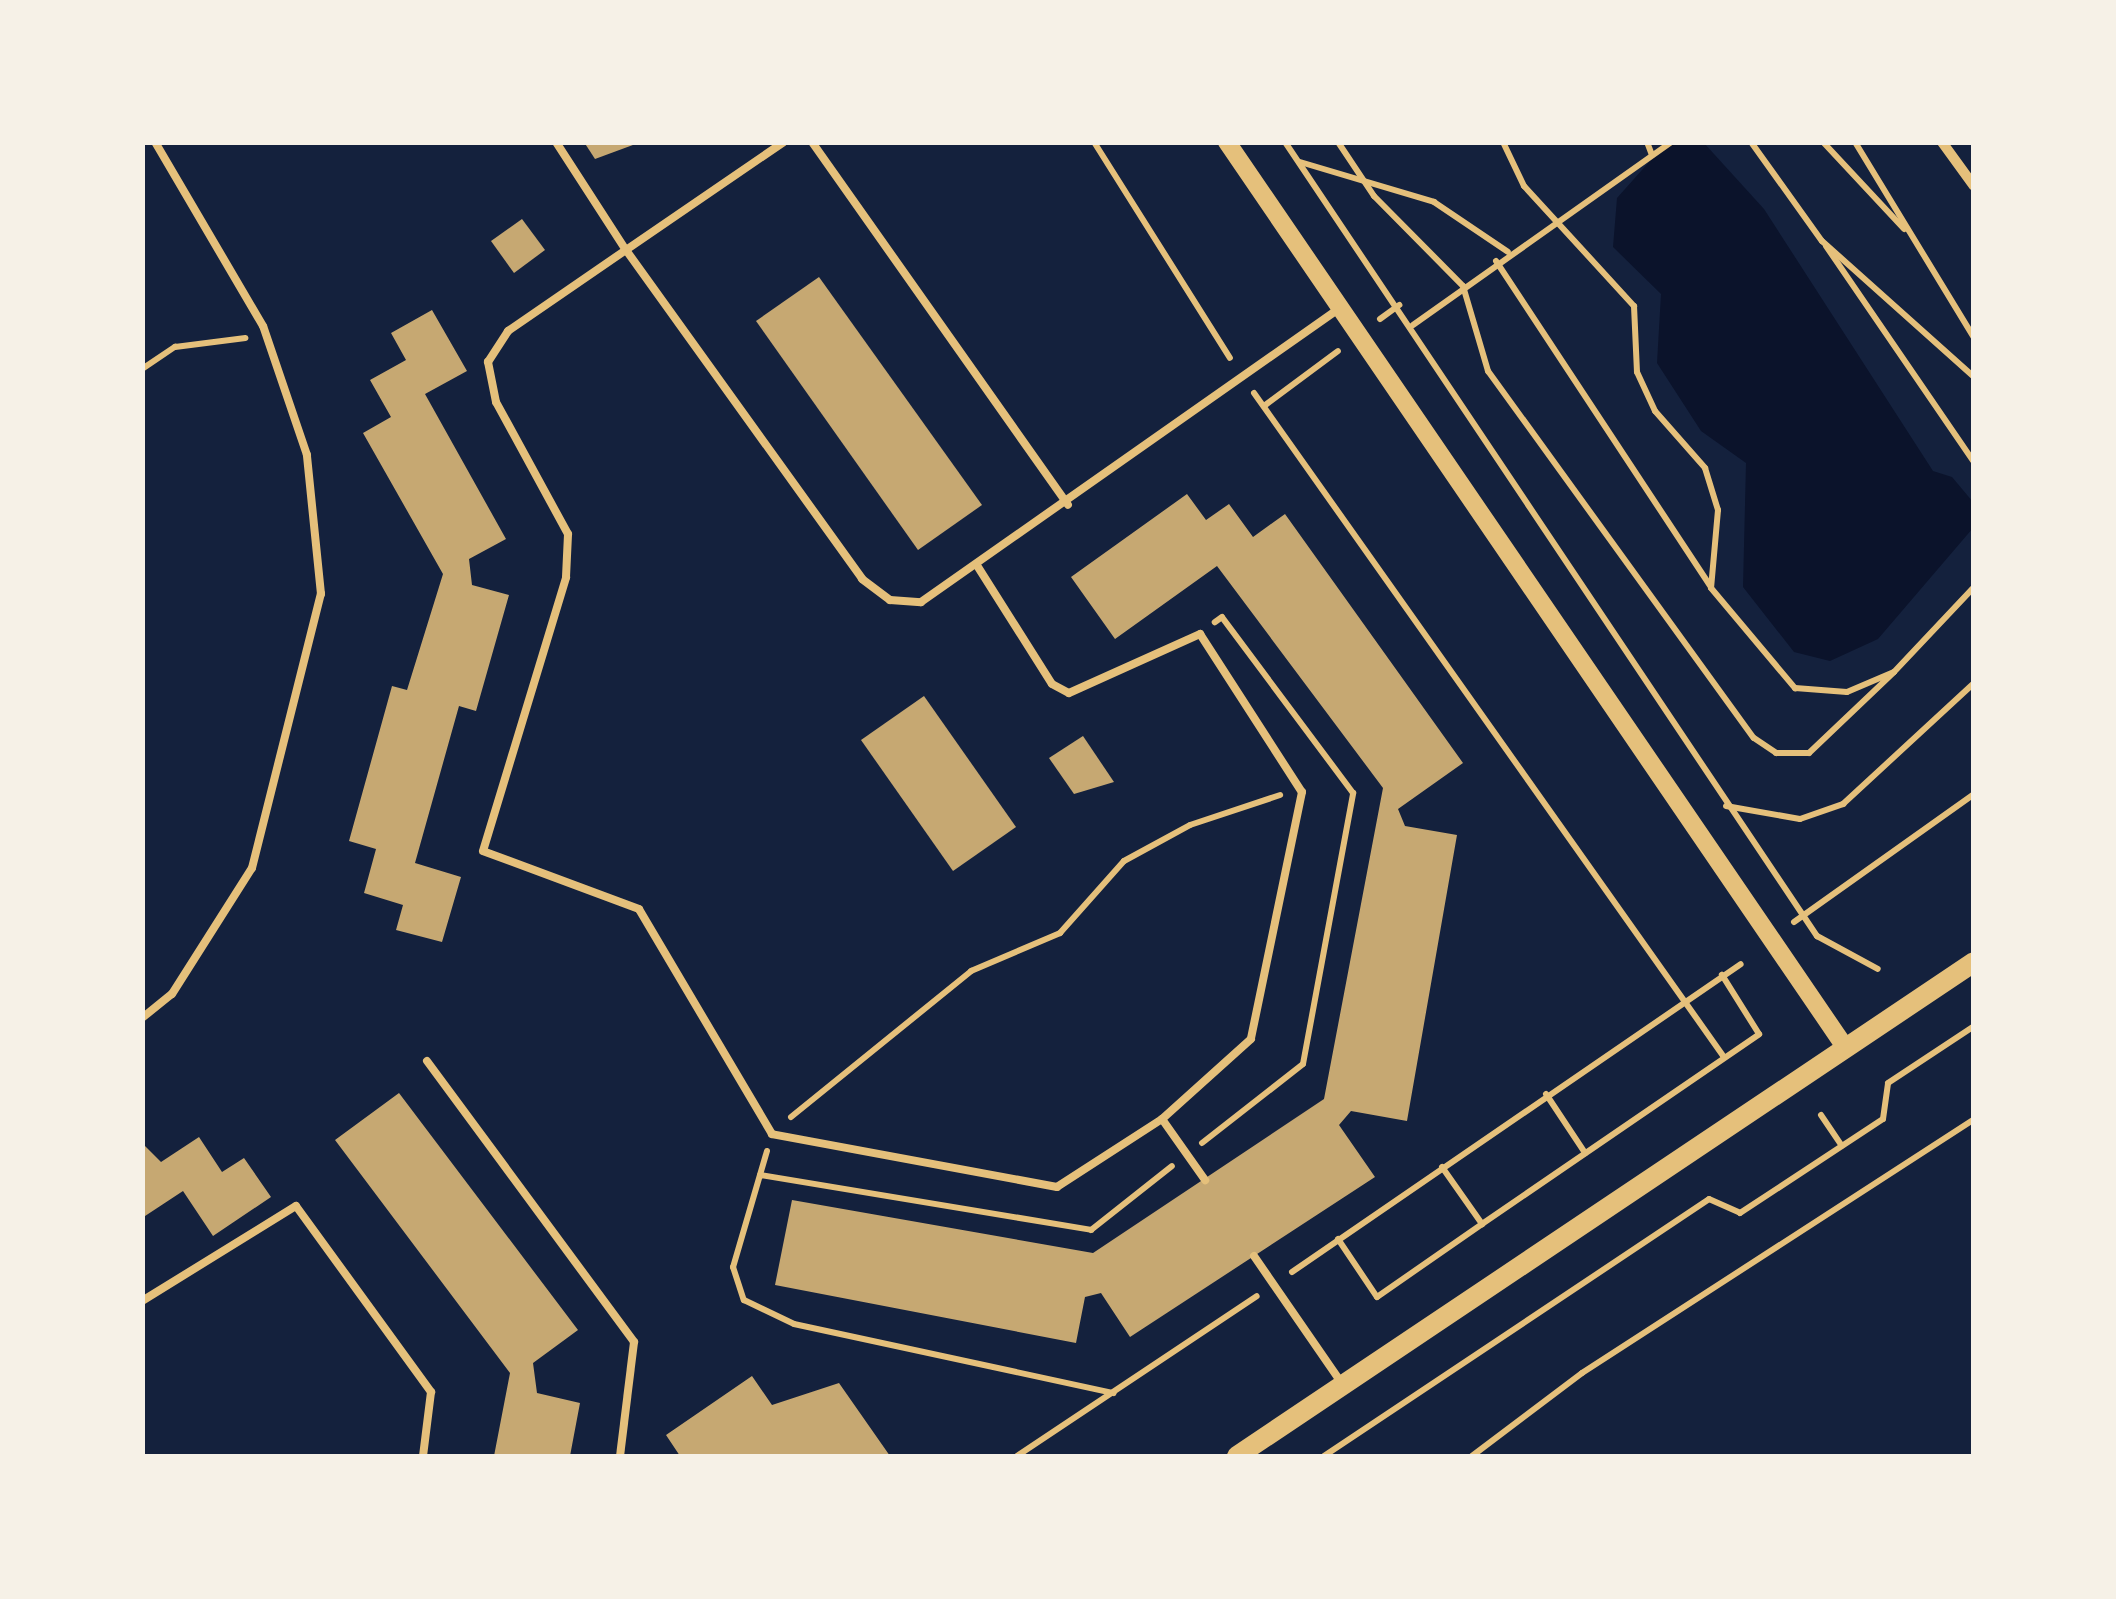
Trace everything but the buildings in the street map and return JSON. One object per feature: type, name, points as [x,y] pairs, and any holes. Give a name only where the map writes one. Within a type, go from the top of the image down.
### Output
[{"type":"main road","points":[[1236,1456],[1974,962]]},
{"type":"street","points":[[1227,142],[1345,304],[1844,1047]]},
{"type":"street","points":[[1942,142],[1974,186]]},
{"type":"lane","points":[[142,1018],[172,994],[252,868],[321,594],[307,454],[262,326],[154,142]]},
{"type":"lane","points":[[556,142],[626,250],[862,579],[890,600],[920,602],[978,567],[1345,304]]},
{"type":"lane","points":[[784,142],[508,331],[488,362],[496,402],[568,534],[566,577],[483,852],[639,908],[772,1134],[1057,1187],[1162,1119],[1251,1038],[1302,792],[1200,634],[1069,692],[1052,684],[978,567]]},
{"type":"lane","points":[[812,142],[1068,506]]},
{"type":"lane","points":[[426,1061],[634,1342],[620,1456]]},
{"type":"lane","points":[[1162,1119],[1205,1180]]},
{"type":"lane","points":[[142,1301],[296,1206],[431,1392],[423,1456]]},
{"type":"lane","points":[[1254,1256],[1343,1386]]},
{"type":"path","points":[[1094,142],[1242,376],[1724,1058]]},
{"type":"path","points":[[1285,142],[1413,324],[1725,806],[1834,951],[1878,969]]},
{"type":"path","points":[[1338,142],[1362,176],[1464,286],[1488,371],[1754,738],[1776,753],[1809,753],[1894,672],[1974,587]]},
{"type":"path","points":[[1503,142],[1552,218],[1634,306],[1638,372],[1655,411],[1704,468],[1718,510],[1711,588]]},
{"type":"path","points":[[1648,142],[1652,155]]},
{"type":"path","points":[[1751,142],[1974,462]]},
{"type":"path","points":[[1823,142],[1916,241]]},
{"type":"path","points":[[1855,142],[1974,338]]},
{"type":"path","points":[[1413,324],[1552,218],[1668,144]]},
{"type":"path","points":[[1298,162],[1362,176],[1434,202],[1508,252]]},
{"type":"path","points":[[1822,241],[1974,377]]},
{"type":"path","points":[[1496,261],[1711,588],[1795,688],[1847,692],[1894,672]]},
{"type":"path","points":[[1264,407],[1399,305]]},
{"type":"path","points":[[142,369],[175,347],[246,338],[262,326]]},
{"type":"path","points":[[760,1175],[1090,1230],[1303,1064],[1354,793],[1222,616],[1200,634]]},
{"type":"path","points":[[1725,806],[1800,819],[1844,804],[1974,683]]},
{"type":"path","points":[[1114,1393],[794,1324],[744,1300],[734,1267],[772,1134],[971,971],[1060,933],[1124,861],[1254,799],[1302,792]]},
{"type":"path","points":[[1794,922],[1802,912],[1974,794]]},
{"type":"path","points":[[1017,1456],[1274,1285],[1684,998],[1741,964]]},
{"type":"path","points":[[1338,1240],[1377,1297],[1585,1154],[1758,1034],[1722,975]]},
{"type":"path","points":[[1324,1456],[1708,1199],[1740,1213],[1883,1119],[1888,1082],[1974,1026]]},
{"type":"path","points":[[1546,1094],[1585,1154]]},
{"type":"path","points":[[1822,1115],[1842,1146]]},
{"type":"path","points":[[1472,1456],[1582,1373],[1974,1118]]},
{"type":"path","points":[[1442,1167],[1482,1224]]},
{"type":"water","points":[[1666,143],[1704,143],[1764,209],[1933,471],[1952,477],[1973,502],[1973,528],[1878,639],[1830,661],[1794,652],[1743,587],[1746,463],[1701,431],[1657,363],[1661,294],[1613,247],[1617,198]]}]
